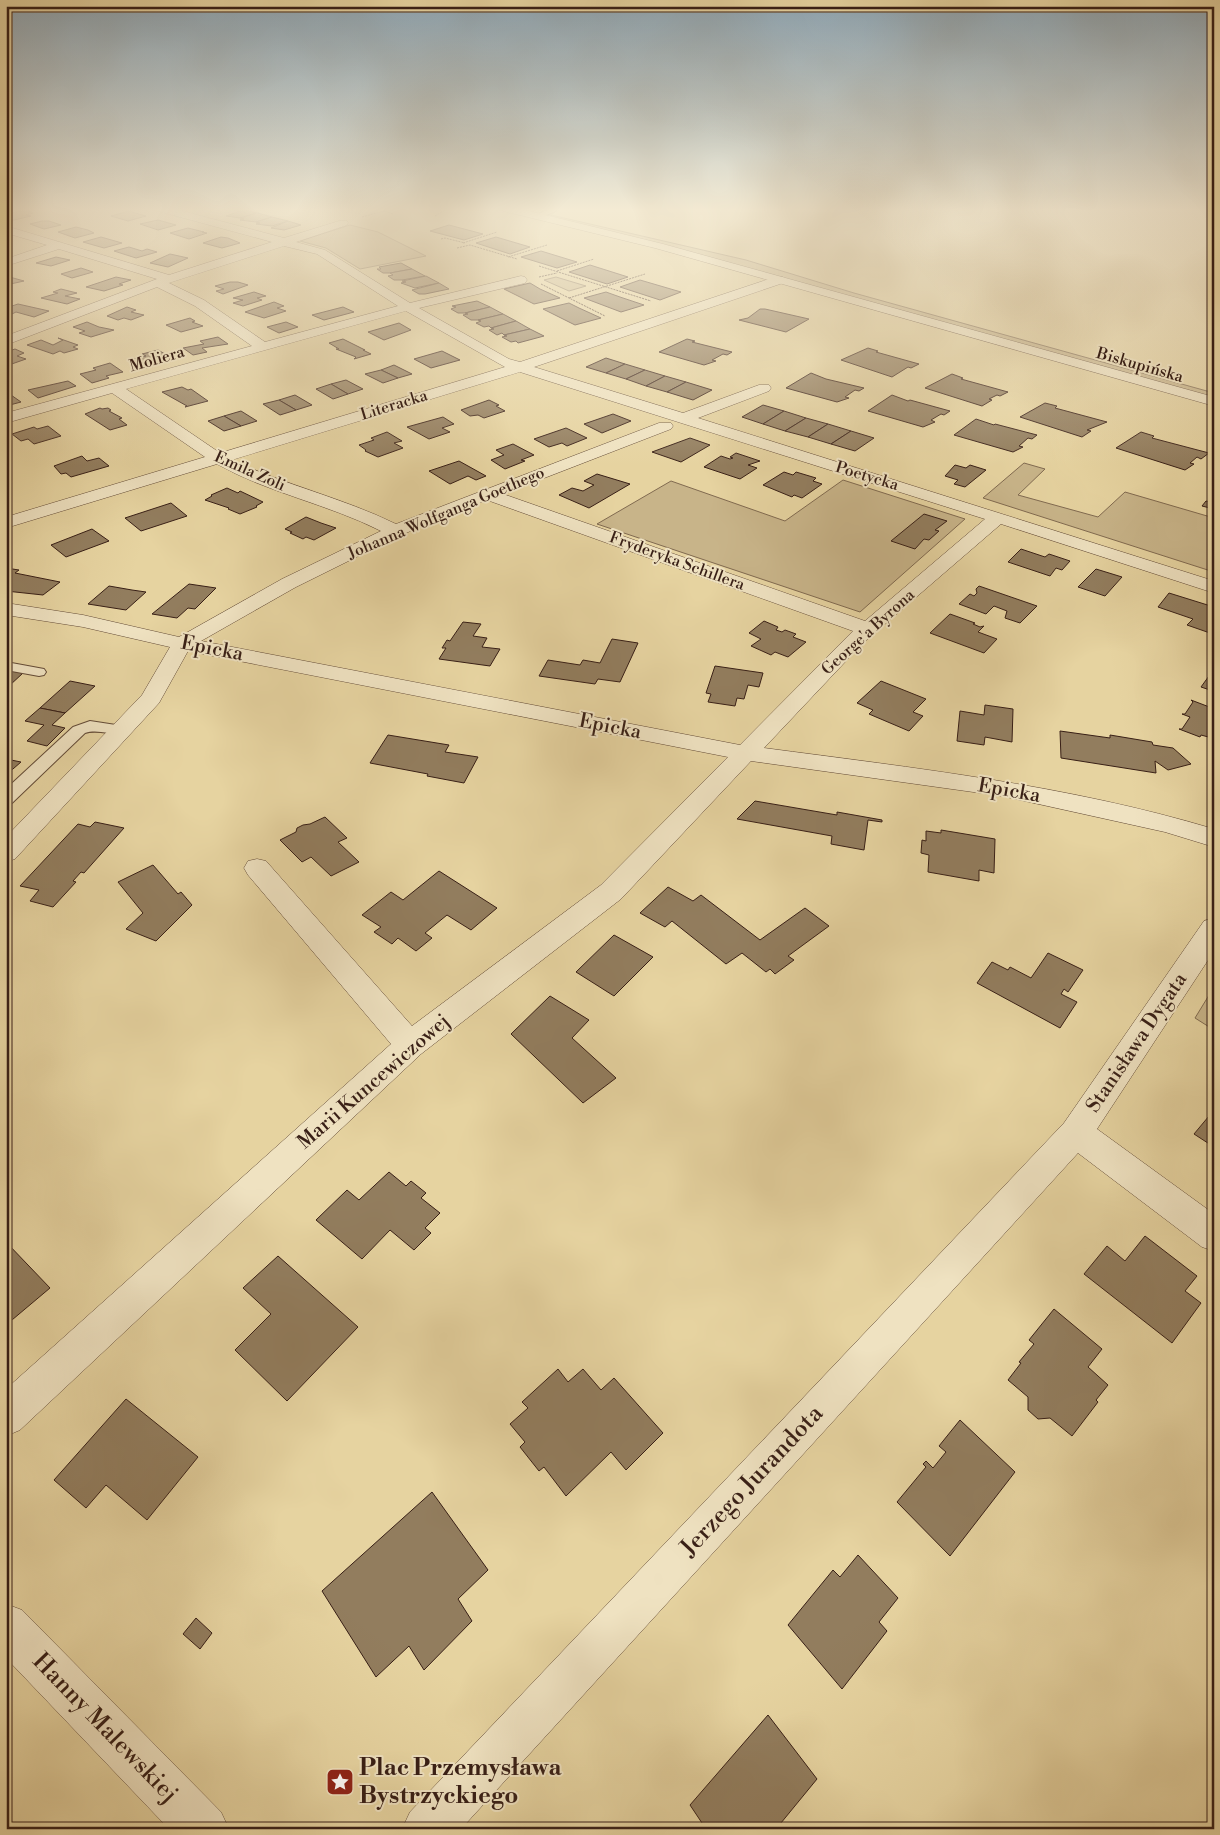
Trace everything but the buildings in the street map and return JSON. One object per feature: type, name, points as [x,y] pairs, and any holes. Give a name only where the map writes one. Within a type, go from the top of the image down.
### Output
[{"type":"street","points":[[6,341],[127,295]]},
{"type":"street","points":[[185,295],[263,347]]},
{"type":"street","name":"Poetycka","points":[[388,295],[504,362],[998,516],[1214,587]]},
{"type":"street","name":"Moliera","points":[[6,418],[408,307],[460,295]]},
{"type":"street","name":"Literacka","points":[[6,523],[520,367],[735,295]]},
{"type":"street","name":"Biskupińska","points":[[831,295],[1214,402]]},
{"type":"street","points":[[684,418],[764,388]]},
{"type":"street","name":"Emila Zoli","points":[[116,389],[217,458],[276,484],[356,512],[395,531]]},
{"type":"street","name":"Johanna Wolfganga Goethego","points":[[182,644],[289,582],[395,531],[665,426]]},
{"type":"street","name":"Fryderyka Schillera","points":[[487,494],[868,629]]},
{"type":"street","name":"George'a Byrona","points":[[744,753],[868,629],[998,516]]},
{"type":"street","name":"Epicka","points":[[6,609],[83,621],[182,644],[744,753],[1002,788],[1168,824],[1214,838]]},
{"type":"street","points":[[6,853],[123,730],[150,698],[182,644]]},
{"type":"street","name":"Marii Kuncewiczowej","points":[[6,1416],[410,1045],[611,892],[744,753]]},
{"type":"street","points":[[257,868],[410,1045]]},
{"type":"street","name":"Stanisława Dygata","points":[[1076,1133],[1214,928]]},
{"type":"street","points":[[1076,1133],[1214,1235]]},
{"type":"street","name":"Jerzego Jurandota","points":[[427,1829],[1076,1133]]},
{"type":"street","name":"Hanny Malewskiej","points":[[6,1626],[204,1829]]},
{"type":"lane","points":[[6,666],[39,672]]},
{"type":"lane","points":[[6,799],[79,730],[90,726],[123,730]]},
{"type":"path","points":[[562,295],[610,318]]},
{"type":"path","points":[[569,298],[581,295]]},
{"type":"path","points":[[631,295],[658,303]]},
{"type":"shaded area","points":[[833,295],[860,295],[1214,393],[1214,400]]},
{"type":"shaded area","points":[[1024,463],[1045,469],[1018,495],[1098,517],[1125,492],[1214,518],[1214,572],[983,498]]},
{"type":"shaded area","points":[[843,480],[965,519],[860,612],[597,524],[671,481],[785,521]]},
{"type":"shaded area","points":[[1214,987],[1214,1030],[1195,1018]]},
{"type":"place","name":"Plac Przemysława Bystrzyckiego","points":[[340,1782]]}]
